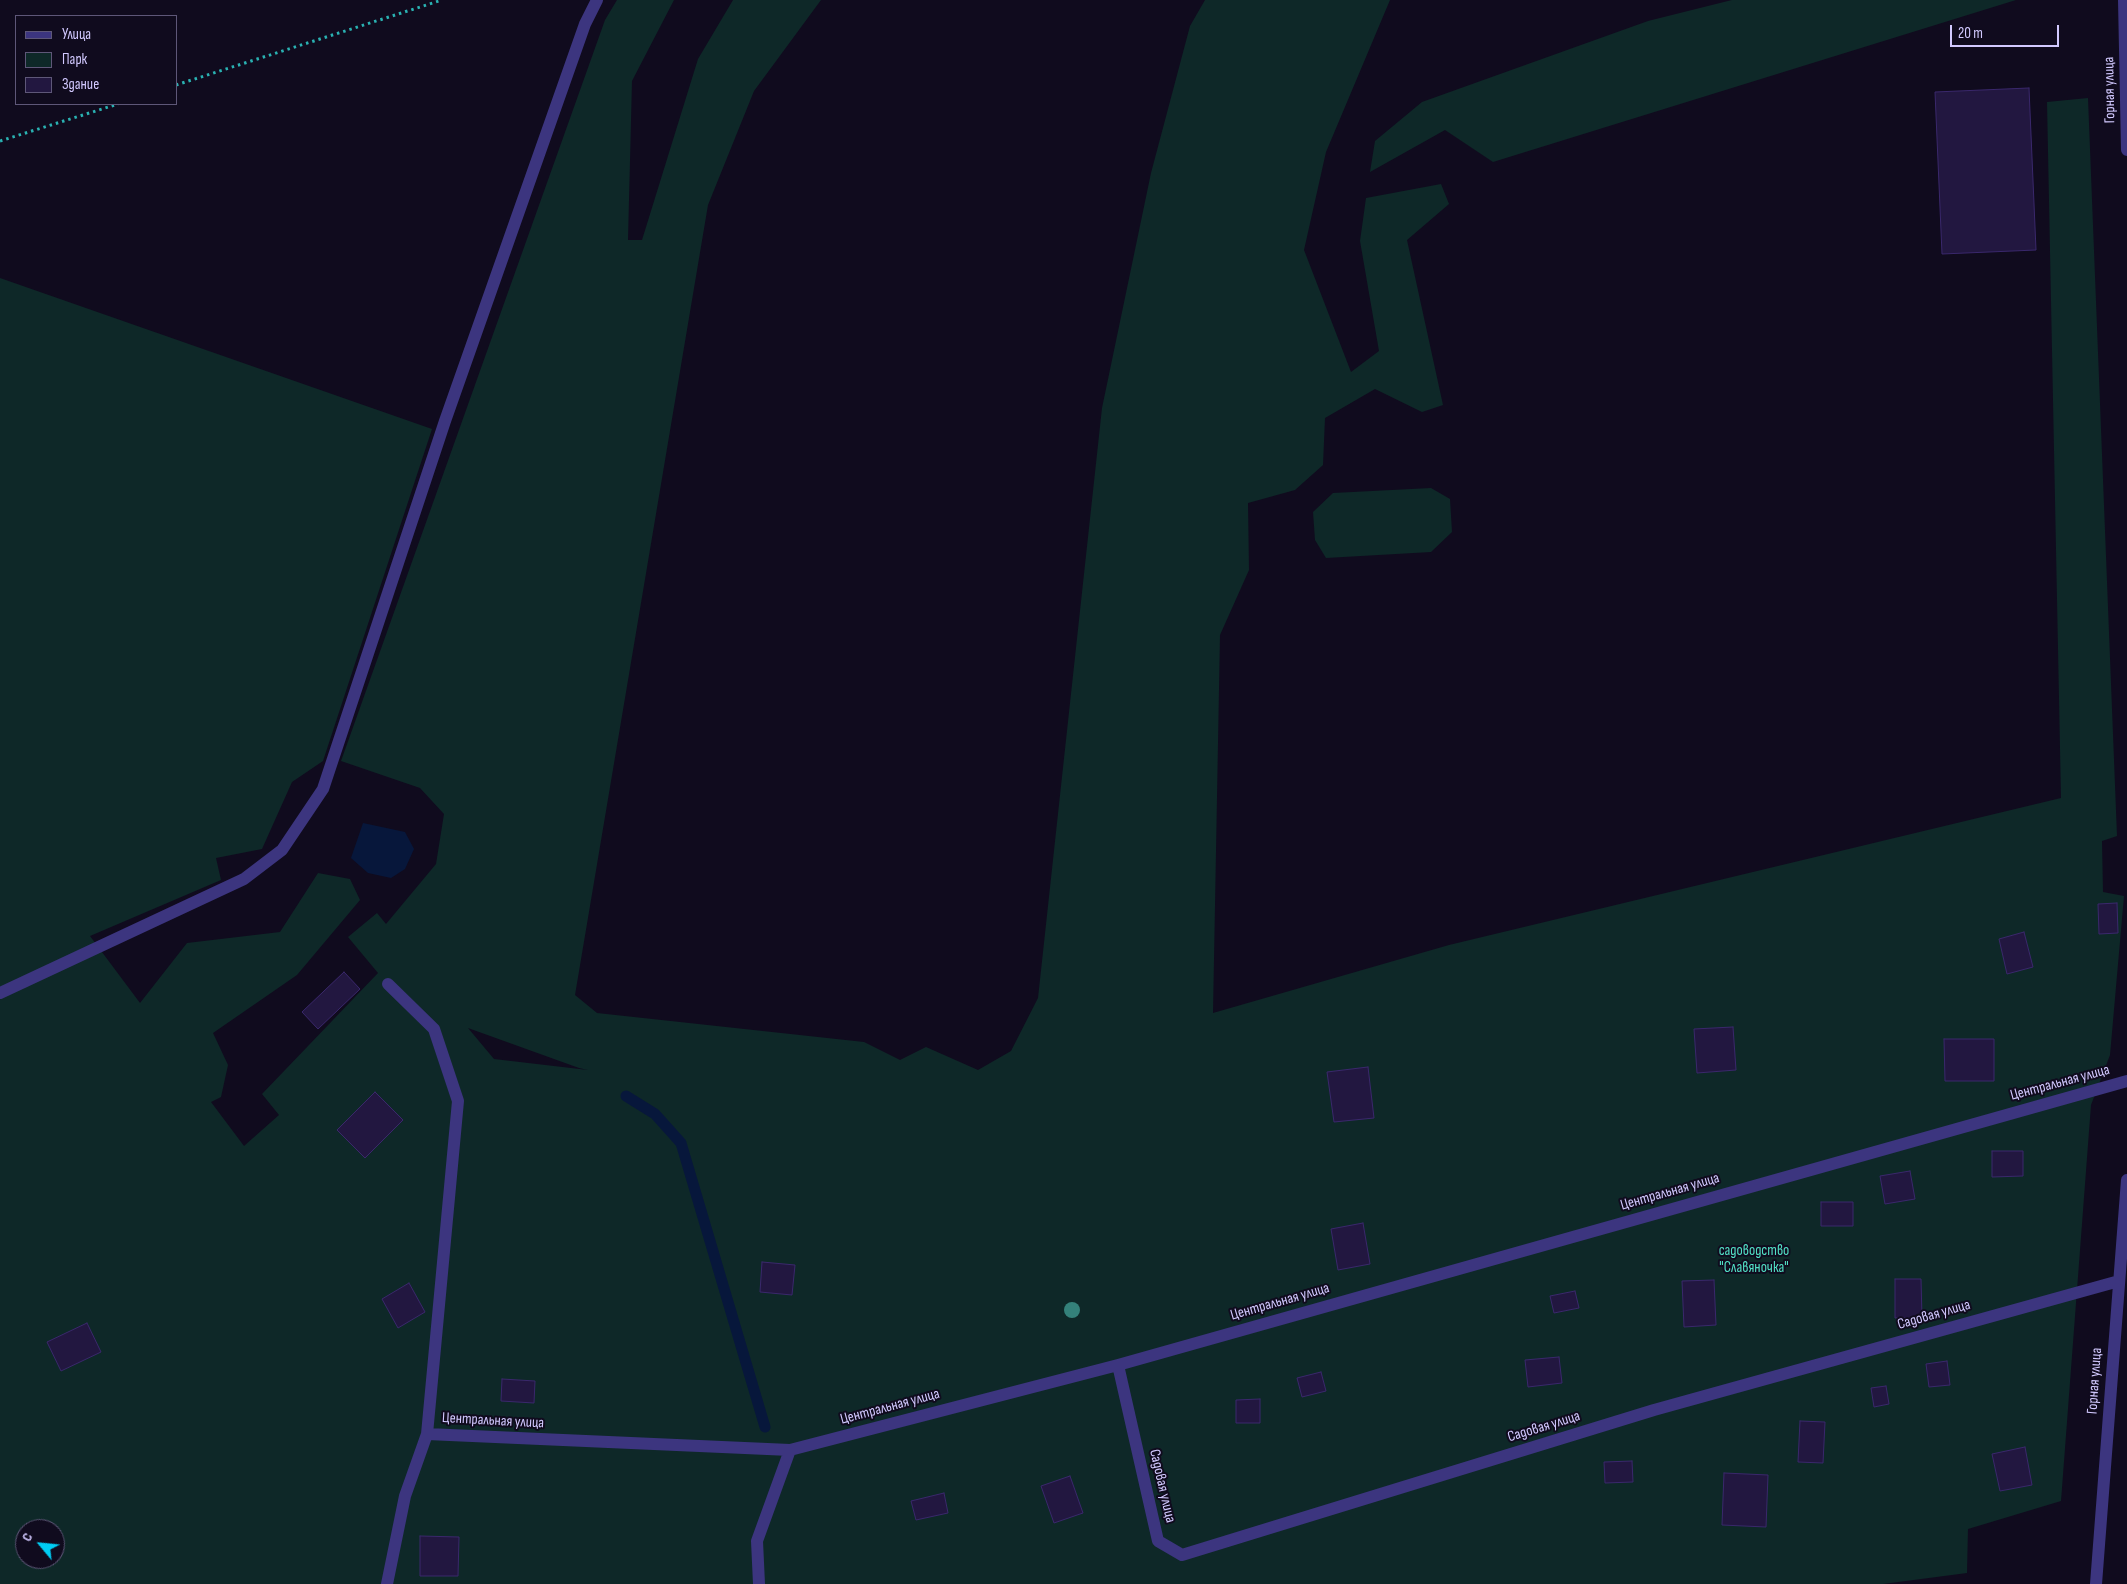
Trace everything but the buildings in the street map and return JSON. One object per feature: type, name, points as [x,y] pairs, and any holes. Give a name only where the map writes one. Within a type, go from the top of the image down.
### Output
[{"type":"street","points":[[0,994],[244,880],[282,850],[322,789],[444,421],[585,24],[597,0]]},
{"type":"street","name":"Горная улица","points":[[2124,0],[2127,150]]},
{"type":"street","points":[[387,1584],[405,1496],[428,1434],[458,1101],[434,1029],[388,984]]},
{"type":"street","name":"Центральная улица","points":[[428,1434],[790,1450],[1118,1365],[2127,1081]]},
{"type":"street","name":"Горная улица","points":[[2096,1584],[2127,1180]]},
{"type":"street","name":"Садовая улица","points":[[1118,1365],[1158,1541],[1182,1555],[1654,1410],[2119,1281]]},
{"type":"street","points":[[759,1584],[757,1541],[790,1450]]},
{"type":"path","points":[[178,84],[442,0]]},
{"type":"path","points":[[0,141],[115,105]]},
{"type":"green space","name":"садоводство \"Славяночка\"","points":[[617,0],[674,0],[632,81],[628,240],[642,240],[698,59],[733,0],[821,0],[754,91],[708,205],[575,995],[597,1013],[864,1042],[900,1060],[926,1047],[978,1070],[1011,1051],[1038,998],[1102,408],[1151,173],[1190,26],[1205,0],[1390,0],[1326,152],[1304,250],[1351,372],[1379,351],[1360,241],[1366,198],[1441,184],[1449,204],[1407,240],[1443,405],[1422,412],[1375,389],[1325,418],[1323,465],[1295,490],[1248,503],[1249,570],[1220,635],[1213,1013],[1449,945],[2061,798],[2047,102],[2088,98],[2117,836],[2102,841],[2103,892],[2124,896],[2110,1055],[2091,1105],[2061,1501],[1968,1529],[1967,1573],[1883,1584],[0,1584],[0,278],[432,429],[323,761],[292,782],[262,849],[216,858],[221,880],[90,936],[140,1003],[187,943],[280,932],[318,873],[350,879],[360,900],[297,975],[213,1033],[228,1065],[221,1097],[211,1102],[244,1146],[279,1115],[262,1094],[378,973],[348,937],[377,913],[386,924],[436,864],[444,814],[420,788],[341,761],[605,20]],"holes":[[[468,1028],[588,1070],[494,1059]]]},
{"type":"green space","points":[[1732,0],[2016,0],[1493,162],[1445,130],[1370,172],[1375,141],[1422,102],[1648,21]]},
{"type":"green space","points":[[1431,488],[1450,499],[1452,532],[1431,552],[1326,558],[1315,540],[1313,512],[1333,493]]},
{"type":"water","points":[[363,823],[405,832],[414,849],[405,869],[391,878],[368,873],[351,858]]},
{"type":"waterway","points":[[626,1096],[655,1114],[681,1143],[765,1427]]}]
